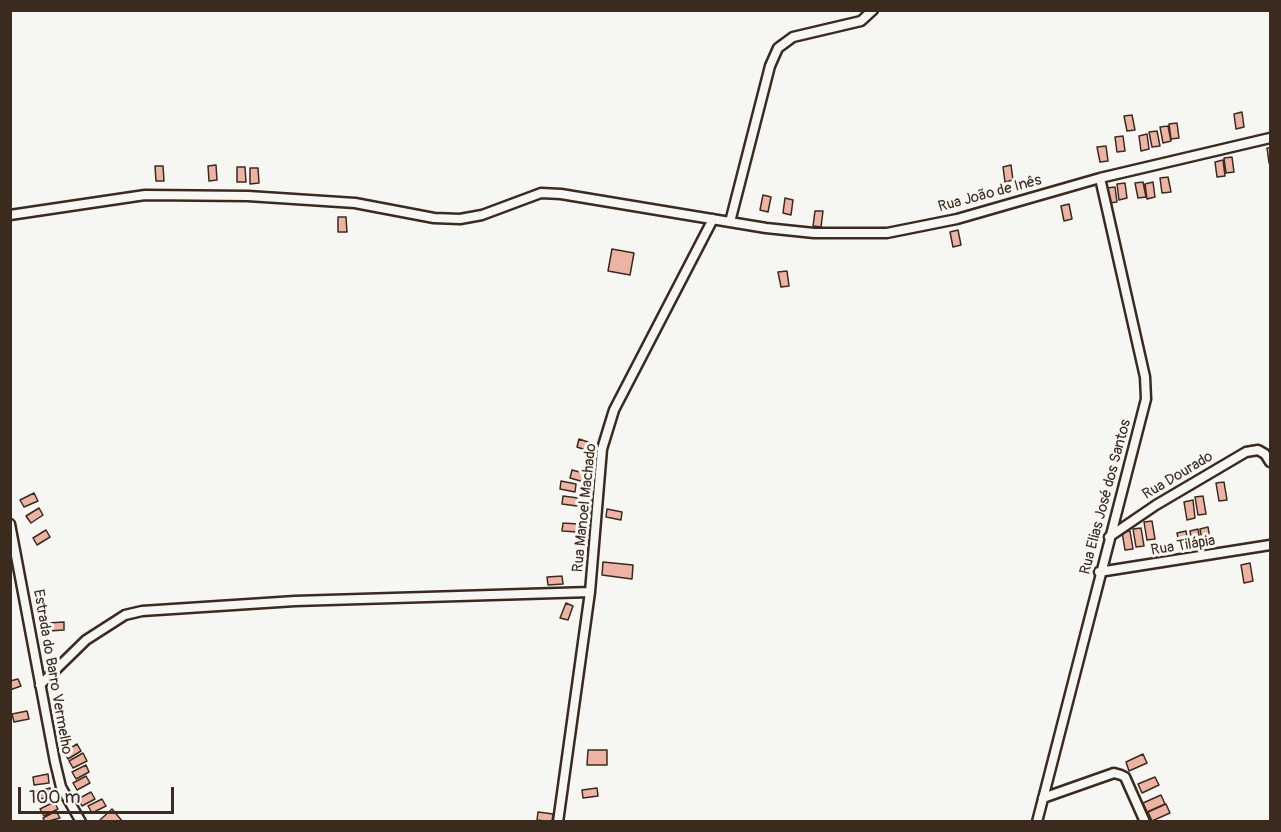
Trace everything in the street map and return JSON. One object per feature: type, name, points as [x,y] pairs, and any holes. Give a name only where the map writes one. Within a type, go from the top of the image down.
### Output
[{"type":"street","points":[[730,222],[770,66],[778,48],[794,37],[861,21],[873,10]]},
{"type":"street","name":"Rua João de Inês","points":[[10,215],[145,195],[248,196],[355,203],[434,218],[460,219],[482,215],[541,194],[561,194],[730,222],[814,233],[886,232],[957,219],[1100,178],[1270,138]]},
{"type":"street","name":"Rua Elias José dos Santos","points":[[1037,822],[1099,572],[1146,399],[1146,388],[1100,178]]},
{"type":"street","name":"Rua Manoel Machado","points":[[558,822],[590,592],[602,449],[614,410],[713,219]]},
{"type":"street","name":"Rua Dourado","points":[[1109,537],[1156,505],[1246,452],[1253,449],[1265,454],[1270,462]]},
{"type":"street","name":"Estrada do Barro Vermelho","points":[[10,524],[61,787],[81,822]]},
{"type":"street","name":"Rua Tilápia","points":[[1099,572],[1270,545]]},
{"type":"street","points":[[40,685],[86,639],[125,615],[142,611],[296,601],[590,592]]},
{"type":"street","points":[[1043,798],[1114,773],[1125,777],[1145,822]]},
{"type":"building","points":[[1242,112],[1244,127],[1236,129],[1234,114]]},
{"type":"building","points":[[1132,115],[1135,130],[1127,131],[1124,116]]},
{"type":"building","points":[[1177,123],[1179,138],[1171,139],[1169,124]]},
{"type":"building","points":[[1168,126],[1171,141],[1163,143],[1160,127]]},
{"type":"building","points":[[1157,131],[1160,146],[1152,147],[1149,132]]},
{"type":"building","points":[[1147,134],[1149,149],[1141,151],[1139,136]]},
{"type":"building","points":[[1123,136],[1125,151],[1117,152],[1115,137]]},
{"type":"building","points":[[1106,146],[1108,161],[1100,162],[1097,147]]},
{"type":"building","points":[[1267,148],[1270,148],[1270,163],[1269,163]]},
{"type":"building","points":[[1232,157],[1234,172],[1226,173],[1224,158]]},
{"type":"building","points":[[1223,160],[1225,176],[1217,177],[1215,162]]},
{"type":"building","points":[[216,165],[217,180],[209,181],[208,166]]},
{"type":"building","points":[[1011,165],[1013,180],[1005,182],[1003,167]]},
{"type":"building","points":[[155,166],[163,166],[164,181],[156,181]]},
{"type":"building","points":[[237,167],[245,167],[246,182],[237,182]]},
{"type":"building","points":[[250,168],[258,168],[259,183],[250,184]]},
{"type":"building","points":[[1168,177],[1171,192],[1162,193],[1160,178]]},
{"type":"building","points":[[1143,182],[1146,197],[1138,198],[1135,183]]},
{"type":"building","points":[[1153,182],[1155,197],[1147,199],[1145,184]]},
{"type":"building","points":[[1125,183],[1127,198],[1119,200],[1117,184]]},
{"type":"building","points":[[1115,187],[1117,202],[1109,203],[1107,188]]},
{"type":"building","points":[[763,195],[771,197],[768,212],[760,210]]},
{"type":"building","points":[[785,198],[793,200],[791,215],[783,213]]},
{"type":"building","points":[[1069,204],[1072,219],[1064,221],[1061,206]]},
{"type":"building","points":[[815,211],[823,211],[821,227],[813,226]]},
{"type":"building","points":[[338,217],[346,217],[347,232],[338,232]]},
{"type":"building","points":[[958,230],[961,245],[953,247],[950,232]]},
{"type":"building","points":[[612,249],[634,253],[630,275],[608,271]]},
{"type":"building","points":[[787,271],[789,286],[781,287],[778,272]]},
{"type":"building","points":[[579,439],[594,444],[591,452],[577,447]]},
{"type":"building","points":[[572,470],[587,474],[584,482],[570,478]]},
{"type":"building","points":[[561,481],[576,484],[575,492],[560,489]]},
{"type":"building","points":[[1224,482],[1227,500],[1219,501],[1216,483]]},
{"type":"building","points":[[34,493],[38,501],[24,507],[20,500]]},
{"type":"building","points":[[563,496],[578,498],[577,506],[562,504]]},
{"type":"building","points":[[1203,496],[1206,514],[1198,515],[1195,497]]},
{"type":"building","points":[[1193,500],[1195,518],[1187,520],[1184,502]]},
{"type":"building","points":[[39,508],[43,515],[31,523],[26,516]]},
{"type":"building","points":[[607,509],[622,512],[621,520],[606,517]]},
{"type":"building","points":[[1152,521],[1155,539],[1147,540],[1144,522]]},
{"type":"building","points":[[563,523],[578,524],[578,532],[562,531]]},
{"type":"building","points":[[1208,527],[1211,545],[1203,547],[1200,529]]},
{"type":"building","points":[[1141,528],[1144,546],[1136,547],[1133,529]]},
{"type":"building","points":[[1198,529],[1201,547],[1193,549],[1190,531]]},
{"type":"building","points":[[46,530],[50,537],[37,545],[33,538]]},
{"type":"building","points":[[1130,531],[1133,549],[1125,550],[1122,532]]},
{"type":"building","points":[[1186,531],[1189,549],[1181,551],[1177,533]]},
{"type":"building","points":[[603,562],[633,565],[632,579],[602,575]]},
{"type":"building","points":[[1250,563],[1253,581],[1244,583],[1241,565]]},
{"type":"building","points":[[562,576],[563,584],[548,585],[547,577]]},
{"type":"building","points":[[566,603],[573,606],[568,620],[560,618]]},
{"type":"building","points":[[64,622],[64,630],[49,631],[48,623]]},
{"type":"building","points":[[18,679],[21,686],[10,690],[10,681]]},
{"type":"building","points":[[27,711],[29,719],[14,722],[12,714]]},
{"type":"building","points":[[77,744],[81,751],[68,759],[64,752]]},
{"type":"building","points":[[588,750],[607,750],[607,765],[587,765]]},
{"type":"building","points":[[83,753],[87,761],[73,768],[69,761]]},
{"type":"building","points":[[1143,754],[1147,763],[1129,771],[1126,762]]},
{"type":"building","points":[[86,765],[89,772],[76,779],[72,772]]},
{"type":"building","points":[[48,774],[49,783],[34,785],[33,777]]},
{"type":"building","points":[[86,776],[90,783],[77,790],[73,783]]},
{"type":"building","points":[[1155,777],[1159,785],[1142,793],[1138,784]]},
{"type":"building","points":[[50,788],[52,796],[37,800],[35,792]]},
{"type":"building","points":[[597,788],[598,796],[583,798],[582,790]]},
{"type":"building","points":[[91,792],[95,799],[82,806],[78,799]]},
{"type":"building","points":[[1161,795],[1165,804],[1147,812],[1143,803]]},
{"type":"building","points":[[102,799],[106,806],[92,813],[88,806]]},
{"type":"building","points":[[54,802],[58,809],[44,816],[40,809]]},
{"type":"building","points":[[1166,804],[1170,813],[1152,821],[1148,812]]},
{"type":"building","points":[[112,809],[123,822],[101,822],[100,820]]},
{"type":"building","points":[[56,811],[60,818],[45,822],[43,818]]},
{"type":"building","points":[[538,812],[553,814],[552,822],[537,820]]}]
